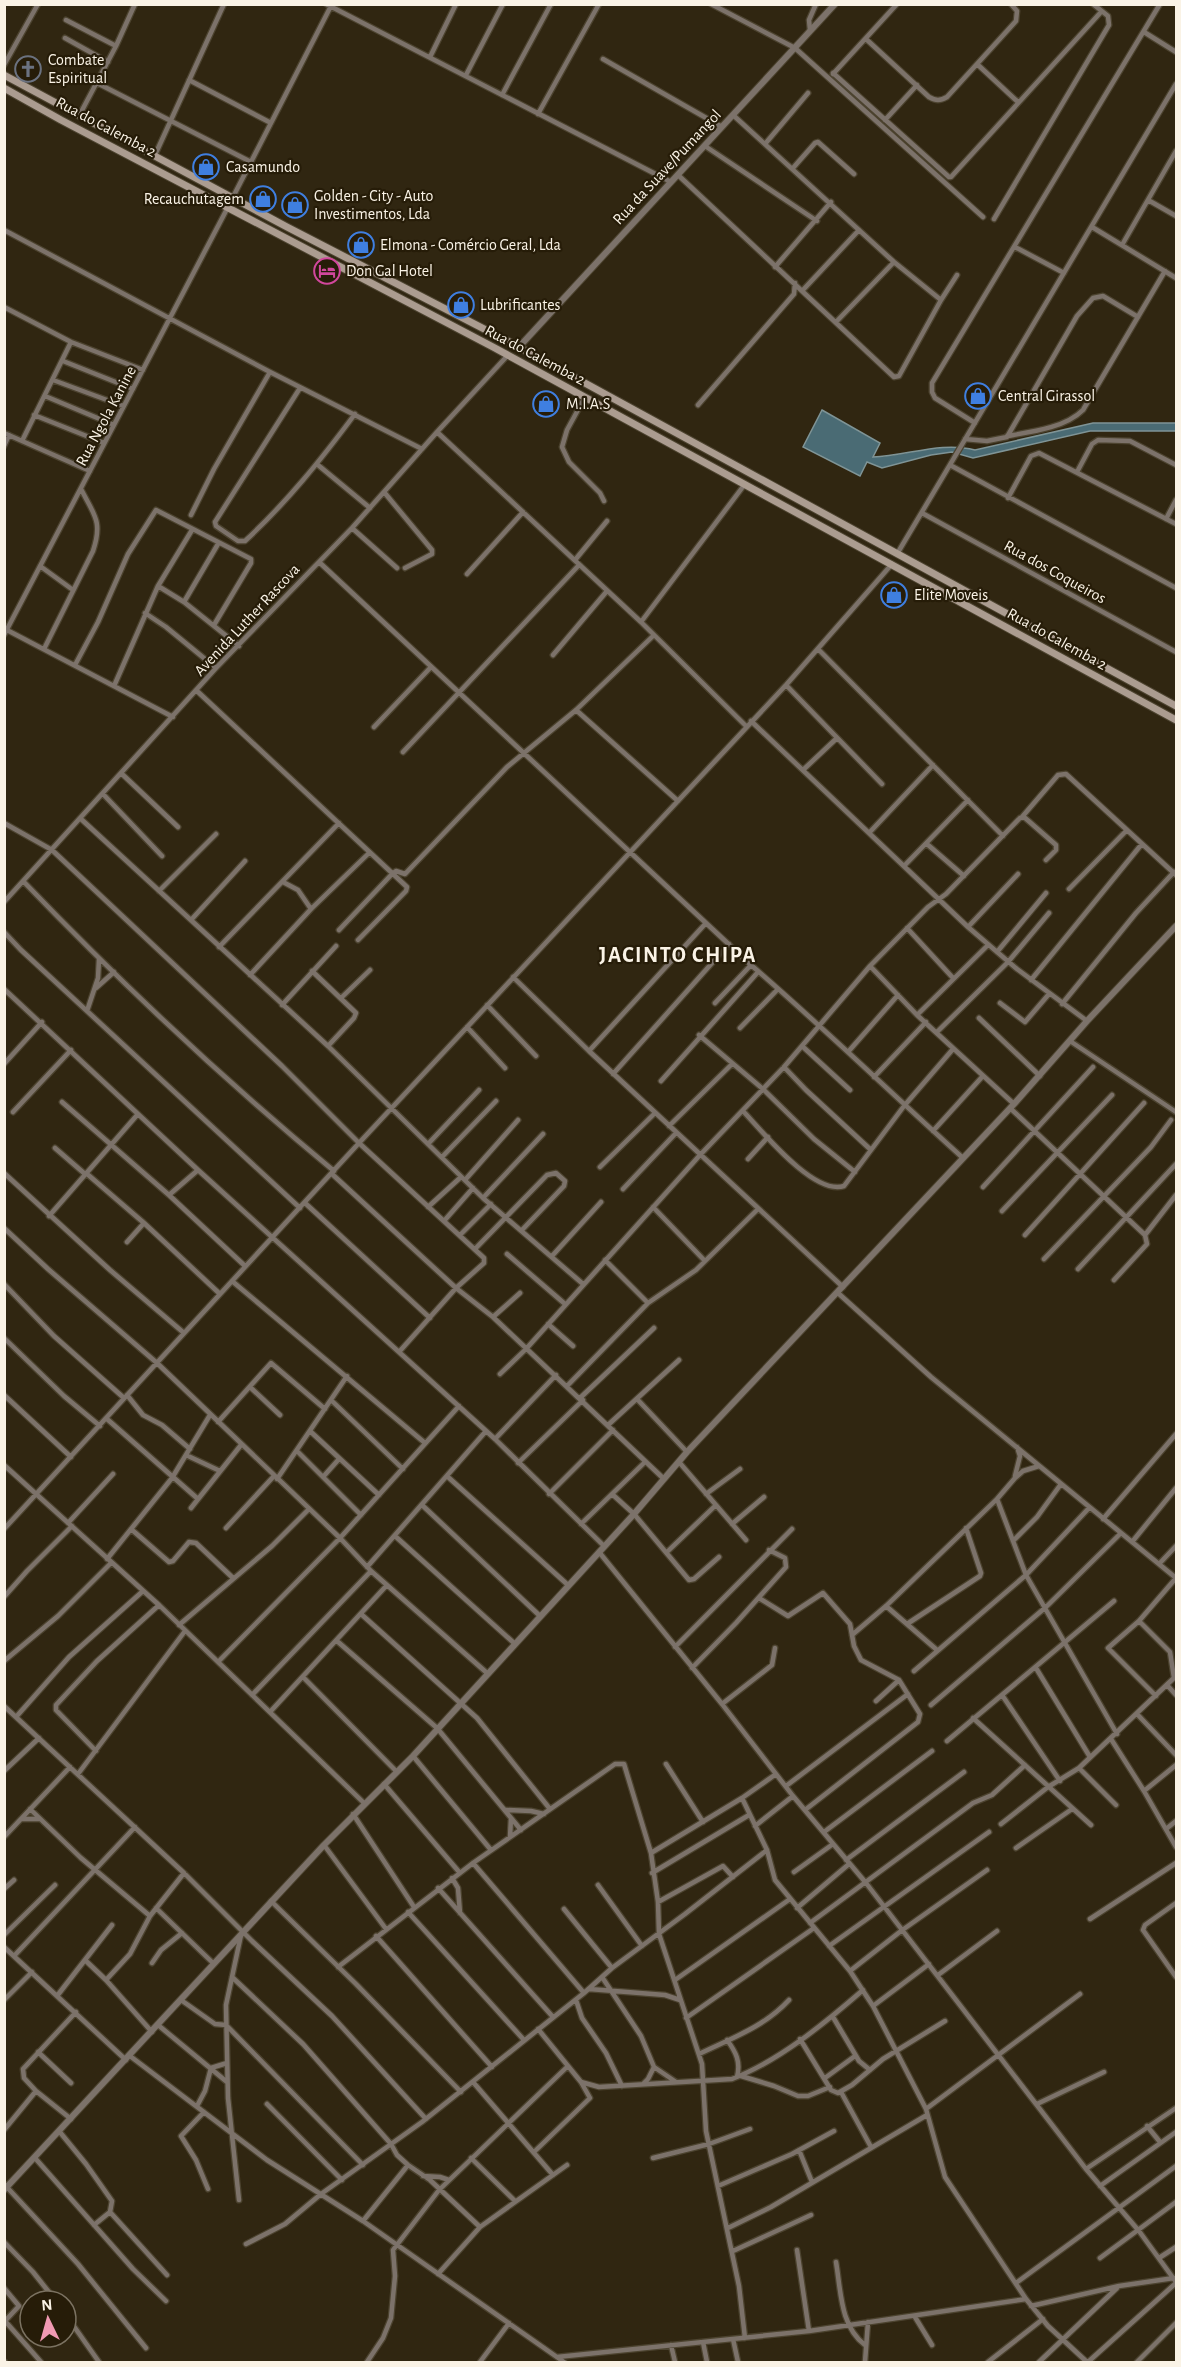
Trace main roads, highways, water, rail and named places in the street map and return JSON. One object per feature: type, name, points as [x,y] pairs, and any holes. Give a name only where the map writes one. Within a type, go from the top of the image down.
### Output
[{"type":"main road","name":"Rua do Calemba 2","points":[[4,75],[333,252],[519,347],[1176,706]]},
{"type":"main road","name":"Rua do Calemba 2","points":[[4,88],[585,397],[1176,720]]},
{"type":"water","points":[[822,410],[880,443],[873,457],[950,447],[975,450],[1093,423],[1176,423],[1176,431],[1090,431],[973,458],[952,452],[882,468],[867,462],[860,476],[803,447]]},
{"type":"place","name":"Combate Espiritual","points":[[28,69]]},
{"type":"place","name":"Casamundo","points":[[206,167]]},
{"type":"place","name":"Recauchutagem","points":[[263,199]]},
{"type":"place","name":"Golden - City - Auto Investimentos, Lda","points":[[295,205]]},
{"type":"place","name":"Elmona - Comércio Geral, Lda","points":[[361,245]]},
{"type":"place","name":"Don Gal Hotel","points":[[327,271]]},
{"type":"place","name":"Lubrificantes","points":[[461,305]]},
{"type":"place","name":"Central Girassol","points":[[978,396]]},
{"type":"place","name":"M.I.A.S","points":[[546,404]]},
{"type":"place","name":"Elite Moveis","points":[[894,595]]},
{"type":"district","name":"JACINTO CHIPA","points":[[678,955]]}]
